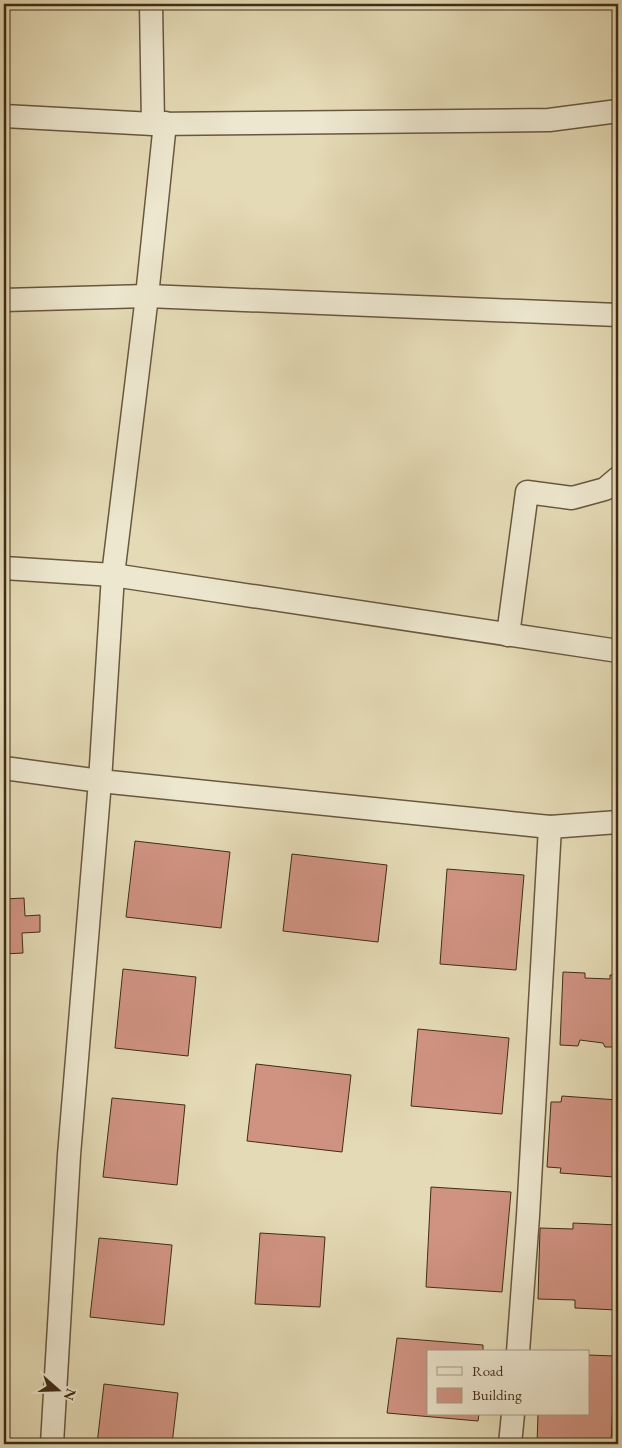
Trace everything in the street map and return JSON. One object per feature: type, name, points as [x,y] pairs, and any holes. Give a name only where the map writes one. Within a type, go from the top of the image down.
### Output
[{"type":"street","points":[[52,1444],[70,1155],[100,780],[113,575],[147,296],[159,124],[152,4]]},
{"type":"street","points":[[4,116],[159,124],[550,120],[618,111]]},
{"type":"street","points":[[4,302],[4,300],[147,296],[618,315]]},
{"type":"street","points":[[508,635],[527,492],[572,498],[605,489],[618,478]]},
{"type":"street","points":[[4,568],[113,575],[618,651]]},
{"type":"street","points":[[4,768],[100,780],[550,827],[618,822]]},
{"type":"street","points":[[518,1350],[528,1216],[550,827]]},
{"type":"street","points":[[510,1444],[513,1416]]},
{"type":"building","points":[[135,841],[230,852],[221,928],[126,917]]},
{"type":"building","points":[[292,854],[387,865],[378,942],[283,931]]},
{"type":"building","points":[[447,869],[524,875],[516,970],[440,964]]},
{"type":"building","points":[[24,898],[25,916],[40,915],[40,932],[22,933],[23,953],[4,954],[4,899]]},
{"type":"building","points":[[123,969],[196,977],[188,1056],[115,1048]]},
{"type":"building","points":[[563,972],[585,973],[585,978],[610,979],[610,975],[618,975],[618,1047],[605,1047],[603,1043],[580,1040],[578,1046],[560,1045]]},
{"type":"building","points":[[418,1029],[509,1038],[502,1114],[411,1106]]},
{"type":"building","points":[[256,1064],[351,1075],[342,1152],[247,1141]]},
{"type":"building","points":[[562,1096],[618,1100],[618,1172],[615,1172],[614,1177],[560,1173],[561,1168],[547,1167],[551,1102],[561,1102]]},
{"type":"building","points":[[112,1098],[185,1105],[177,1185],[103,1177]]},
{"type":"building","points":[[431,1187],[511,1192],[502,1292],[426,1287]]},
{"type":"building","points":[[573,1223],[618,1225],[617,1310],[575,1308],[575,1300],[538,1299],[540,1228],[573,1229]]},
{"type":"building","points":[[260,1233],[325,1237],[320,1307],[255,1304]]},
{"type":"building","points":[[99,1238],[172,1245],[164,1325],[90,1317]]},
{"type":"building","points":[[397,1338],[483,1345],[483,1350],[427,1350],[427,1416],[479,1416],[478,1421],[387,1413]]},
{"type":"building","points":[[590,1355],[615,1356],[611,1444],[537,1444],[538,1416],[590,1416]]},
{"type":"building","points":[[104,1384],[178,1393],[172,1444],[97,1444]]}]
